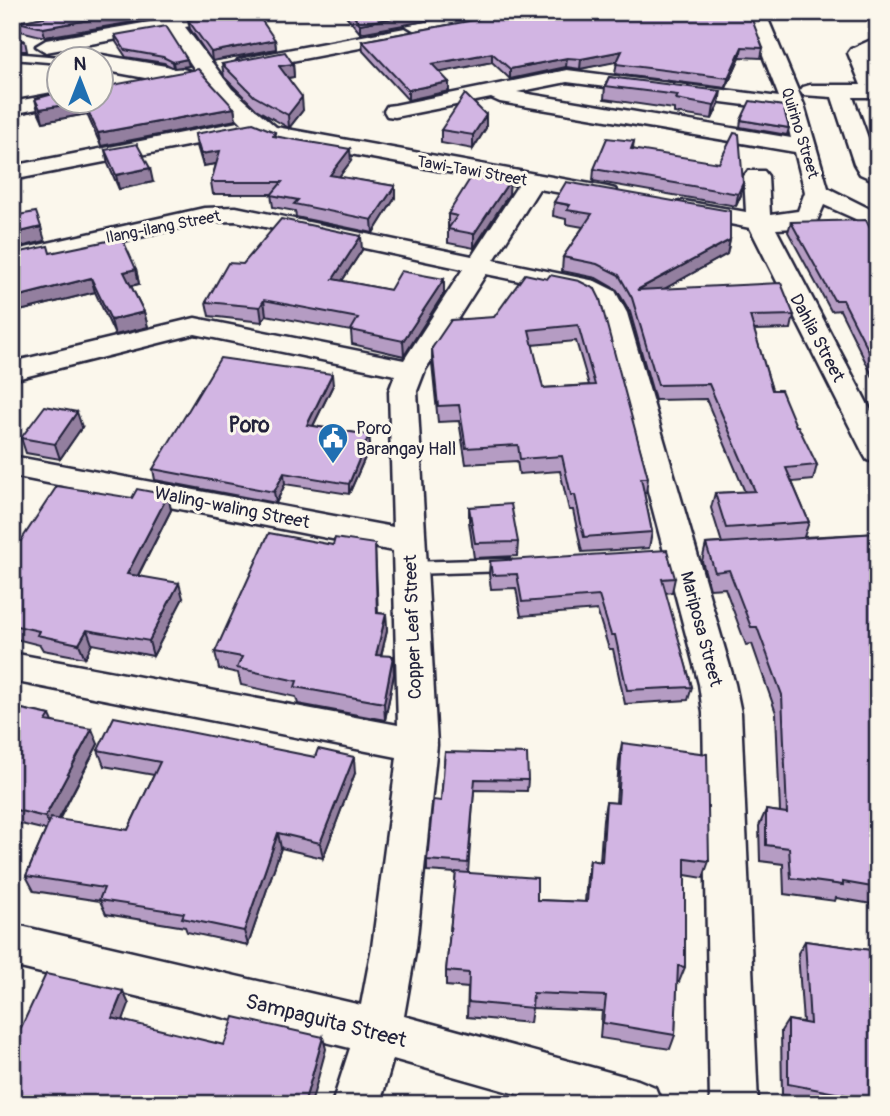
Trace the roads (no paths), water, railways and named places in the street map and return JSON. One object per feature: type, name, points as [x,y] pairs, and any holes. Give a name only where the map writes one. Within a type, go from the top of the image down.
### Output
[{"type":"street","points":[[12,24],[78,12]]},
{"type":"street","points":[[76,46],[170,18],[236,12]]},
{"type":"street","name":"Quirino Street","points":[[756,12],[802,98],[804,147],[817,192],[878,222]]},
{"type":"street","name":"Tawi-Tawi Street","points":[[170,18],[185,75],[257,125],[283,136],[625,197]]},
{"type":"street","points":[[116,89],[429,30]]},
{"type":"street","points":[[12,38],[46,50]]},
{"type":"street","points":[[395,111],[558,77],[576,76],[802,98],[840,91],[876,91],[858,53],[878,43]]},
{"type":"street","points":[[116,63],[185,75]]},
{"type":"street","points":[[840,91],[865,164],[878,175]]},
{"type":"street","points":[[479,93],[804,147]]},
{"type":"street","points":[[12,108],[46,102]]},
{"type":"street","points":[[12,173],[257,125]]},
{"type":"street","name":"Dahlia Street","points":[[756,176],[759,220],[878,453]]},
{"type":"street","name":"Copper Leaf Street","points":[[356,1104],[378,1032],[394,947],[418,746],[403,391],[411,370],[532,181]]},
{"type":"street","points":[[665,204],[759,220],[799,221],[807,216],[817,192]]},
{"type":"street","name":"Ilang-ilang Street","points":[[12,259],[204,215],[236,214],[479,262]]},
{"type":"street","name":"Mariposa Street","points":[[479,262],[586,287],[606,296],[614,313],[717,684],[722,713],[734,1104]]},
{"type":"street","points":[[12,371],[195,326],[411,370]]},
{"type":"street","name":"Waling-waling Street","points":[[12,466],[410,555]]},
{"type":"street","points":[[12,667],[418,746]]},
{"type":"street","name":"Sampaguita Street","points":[[12,945],[378,1032],[638,1104]]},
{"type":"lane","points":[[12,56],[46,54]]},
{"type":"lane","points":[[116,68],[185,75]]},
{"type":"lane","points":[[410,555],[532,564]]},
{"type":"place","name":"Poro Barangay Hall","points":[[333,465]]},
{"type":"district","name":"Poro","points":[[249,425]]}]
